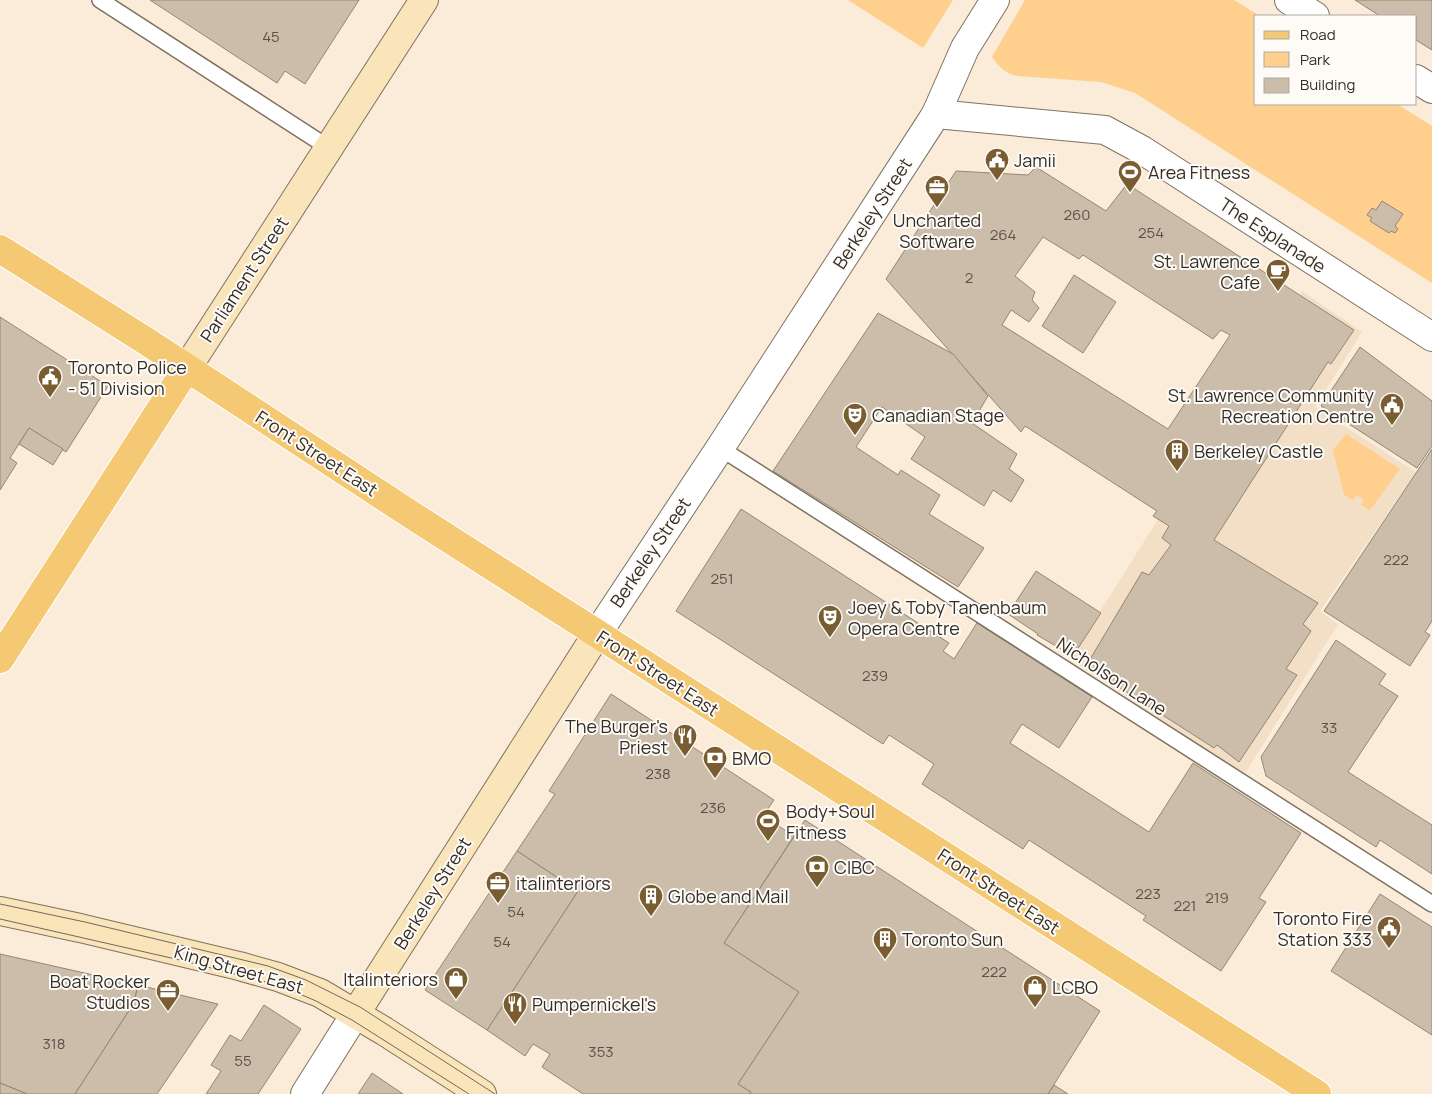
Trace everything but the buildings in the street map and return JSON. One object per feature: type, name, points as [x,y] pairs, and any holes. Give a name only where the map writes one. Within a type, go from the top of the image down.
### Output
[{"type":"main road","name":"Parliament Street","points":[[2,652],[424,0]]},
{"type":"main road","name":"Front Street East","points":[[0,250],[187,368],[407,512],[1317,1094]]},
{"type":"main road","name":"Berkeley Street","points":[[356,1013],[597,634]]},
{"type":"main road","name":"King Street East","points":[[0,910],[239,966],[278,977],[320,993],[356,1013],[482,1094]]},
{"type":"street","name":"Berkeley Street","points":[[597,634],[936,114],[965,48],[995,0]]},
{"type":"street","points":[[1289,0],[1313,15]]},
{"type":"street","points":[[1417,80],[1432,89]]},
{"type":"street","name":"The Esplanade","points":[[936,114],[1105,130],[1142,150],[1432,337]]},
{"type":"street","name":"Berkeley Street","points":[[304,1094],[356,1013]]},
{"type":"lane","points":[[100,0],[329,148]]},
{"type":"lane","name":"Nicholson Lane","points":[[720,448],[1432,904]]},
{"type":"shaded area","points":[[1302,291],[1362,332],[1315,407],[1416,472],[1320,611],[1338,624],[1244,775],[1070,659]]},
{"type":"green space","points":[[848,0],[953,0],[923,48]]},
{"type":"green space","points":[[1025,0],[1234,0],[1258,15],[1254,15],[1254,105],[1399,105],[1432,126],[1432,283],[1135,93],[1101,82],[1013,75],[1000,67],[992,57]]},
{"type":"green space","points":[[1346,434],[1400,469],[1370,510],[1361,505],[1364,500],[1357,495],[1353,500],[1344,495],[1333,450]]},
{"type":"tram line","points":[[0,904],[85,922],[268,966],[306,980],[360,1007],[495,1094]]},
{"type":"tram line","points":[[0,919],[180,960],[281,986],[316,1001],[352,1020],[469,1094]]},
{"type":"place","name":"Jamii","points":[[997,181]]},
{"type":"place","name":"Area Fitness","points":[[1130,193]]},
{"type":"place","name":"Uncharted Software","points":[[937,208]]},
{"type":"place","name":"St. Lawrence Cafe","points":[[1278,292]]},
{"type":"place","name":"Toronto Police - 51 Division","points":[[50,398]]},
{"type":"place","name":"St. Lawrence Community Recreation Centre","points":[[1392,426]]},
{"type":"place","name":"Canadian Stage","points":[[855,436]]},
{"type":"place","name":"Berkeley Castle","points":[[1177,472]]},
{"type":"place","name":"Joey & Toby Tanenbaum Opera Centre","points":[[830,638]]},
{"type":"place","name":"The Burger's Priest","points":[[685,757]]},
{"type":"place","name":"BMO","points":[[715,779]]},
{"type":"place","name":"Body+Soul Fitness","points":[[768,842]]},
{"type":"place","name":"CIBC","points":[[817,888]]},
{"type":"place","name":"italinteriors","points":[[498,904]]},
{"type":"place","name":"Globe and Mail","points":[[651,917]]},
{"type":"place","name":"Toronto Fire Station 333","points":[[1389,949]]},
{"type":"place","name":"Toronto Sun","points":[[885,960]]},
{"type":"place","name":"Italinteriors","points":[[456,1000]]},
{"type":"place","name":"LCBO","points":[[1035,1008]]},
{"type":"place","name":"Boat Rocker Studios","points":[[168,1012]]},
{"type":"place","name":"Pumpernickel's","points":[[515,1025]]}]
